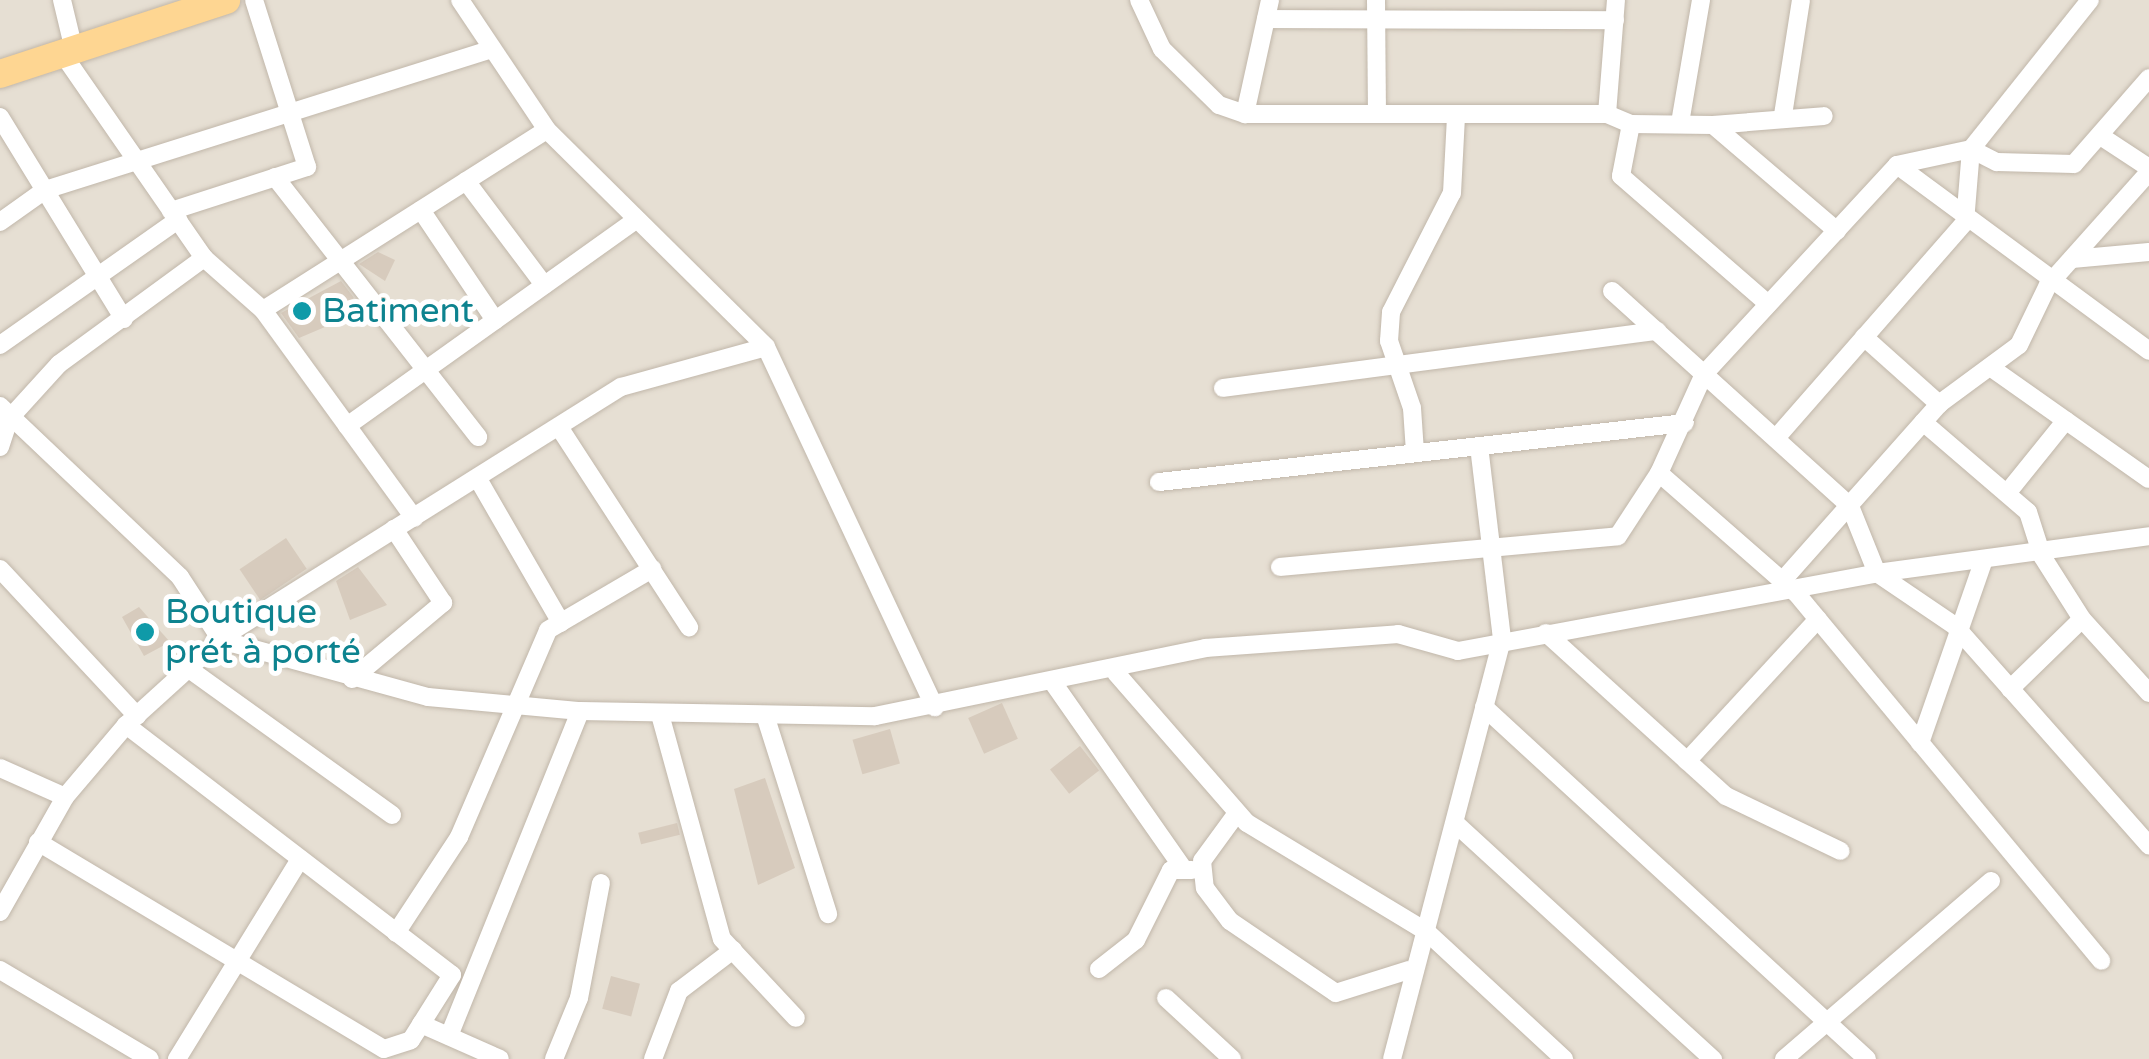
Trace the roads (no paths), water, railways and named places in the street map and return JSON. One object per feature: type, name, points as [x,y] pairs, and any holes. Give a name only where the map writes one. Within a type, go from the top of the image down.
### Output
[{"type":"main road","points":[[0,74],[226,0]]},
{"type":"street","points":[[62,0],[68,51],[137,161],[204,258],[263,310],[414,518]]},
{"type":"street","points":[[0,346],[175,215],[307,167],[254,0]]},
{"type":"street","points":[[460,0],[547,130],[766,347],[934,707]]},
{"type":"street","points":[[1139,0],[1162,50],[1219,105],[1246,114],[1607,114],[1630,124],[1714,125],[1783,115],[1824,116]]},
{"type":"street","points":[[1607,114],[1616,0]]},
{"type":"street","points":[[1680,124],[1701,0]]},
{"type":"street","points":[[1783,115],[1801,0]]},
{"type":"street","points":[[1776,438],[1965,222],[1972,149],[2090,0]]},
{"type":"street","points":[[1246,114],[1268,9],[1375,9],[1615,20]]},
{"type":"street","points":[[1375,9],[1377,114]]},
{"type":"street","points":[[0,222],[45,190],[492,49]]},
{"type":"street","points":[[1280,568],[1618,536],[1659,473],[1704,374],[1897,166],[1972,149],[1997,162],[2074,164],[2102,137],[2149,78]]},
{"type":"street","points":[[1415,452],[1412,408],[1394,365],[1391,312],[1452,193],[1456,116]]},
{"type":"street","points":[[0,117],[124,319]]},
{"type":"street","points":[[1630,124],[1621,176],[1768,304]]},
{"type":"street","points":[[1714,125],[1836,231]]},
{"type":"street","points":[[263,310],[547,130]]},
{"type":"street","points":[[1790,587],[1850,506],[1940,404],[2019,346],[2048,286],[2149,170],[2102,137]]},
{"type":"street","points":[[1897,166],[2048,286],[2149,351]]},
{"type":"street","points":[[275,177],[478,437]]},
{"type":"street","points":[[466,181],[544,285]]},
{"type":"street","points":[[421,210],[495,320]]},
{"type":"street","points":[[347,426],[637,219]]},
{"type":"street","points":[[2072,259],[2149,252]]},
{"type":"street","points":[[0,447],[4,412],[60,364],[204,258]]},
{"type":"street","points":[[1612,290],[1850,506],[1877,573],[1955,626],[2149,845]]},
{"type":"street","points":[[1223,388],[1656,331]]},
{"type":"street","points":[[1864,337],[1940,404]]},
{"type":"street","points":[[0,912],[65,798],[132,720],[220,640],[621,387],[766,347]]},
{"type":"street","points":[[1990,367],[2149,479]]},
{"type":"street","points":[[4,412],[180,577],[220,640],[352,679],[511,705],[662,718],[934,707],[1116,673],[1205,648],[1398,634],[1444,652],[1790,587],[1877,573],[2042,556],[2149,536]]},
{"type":"street","points":[[2008,492],[2066,420]]},
{"type":"street","points":[[1924,422],[2008,492],[2036,523],[2042,556],[2082,620],[2149,693]]},
{"type":"street","points":[[1159,482],[1685,423]]},
{"type":"street","points":[[560,426],[690,627]]},
{"type":"street","points":[[1392,1059],[1409,970],[1426,932],[1502,639],[1488,549],[1479,446]]},
{"type":"street","points":[[1659,473],[1790,587],[2101,962]]},
{"type":"street","points":[[478,479],[561,624]]},
{"type":"street","points":[[352,679],[444,603],[394,529]]},
{"type":"street","points":[[1920,742],[1955,626],[1983,562]]},
{"type":"street","points":[[396,933],[459,838],[511,705],[548,630],[652,569]]},
{"type":"street","points":[[0,570],[132,720],[300,859],[452,976],[421,1024],[398,1050],[384,1050],[234,966],[38,842]]},
{"type":"street","points":[[1688,761],[1818,618]]},
{"type":"street","points":[[2010,689],[2082,620]]},
{"type":"street","points":[[1546,632],[1726,796],[1841,851]]},
{"type":"street","points":[[189,669],[392,816]]},
{"type":"street","points":[[1116,673],[1237,813],[1426,932],[1564,1059]]},
{"type":"street","points":[[1054,684],[1182,866],[1202,874],[1230,921],[1318,986],[1360,991],[1409,970]]},
{"type":"street","points":[[1484,708],[1867,1059]]},
{"type":"street","points":[[449,1036],[580,712]]},
{"type":"street","points":[[765,716],[828,914]]},
{"type":"street","points":[[662,718],[722,939],[796,1018]]},
{"type":"street","points":[[0,768],[65,798]]},
{"type":"street","points":[[1202,874],[1206,851],[1237,813]]},
{"type":"street","points":[[1454,824],[1713,1059]]},
{"type":"street","points":[[177,1059],[300,859]]},
{"type":"street","points":[[1099,969],[1136,940],[1164,881],[1182,866]]},
{"type":"street","points":[[1784,1059],[1991,881]]},
{"type":"street","points":[[554,1059],[578,998],[602,883]]},
{"type":"street","points":[[653,1059],[679,992],[734,950]]},
{"type":"street","points":[[0,970],[150,1059]]},
{"type":"street","points":[[1166,998],[1232,1059]]},
{"type":"street","points":[[421,1024],[500,1059]]},
{"type":"place","name":"Batiment","points":[[302,311]]},
{"type":"place","name":"Boutique prét à porté","points":[[145,632]]}]
